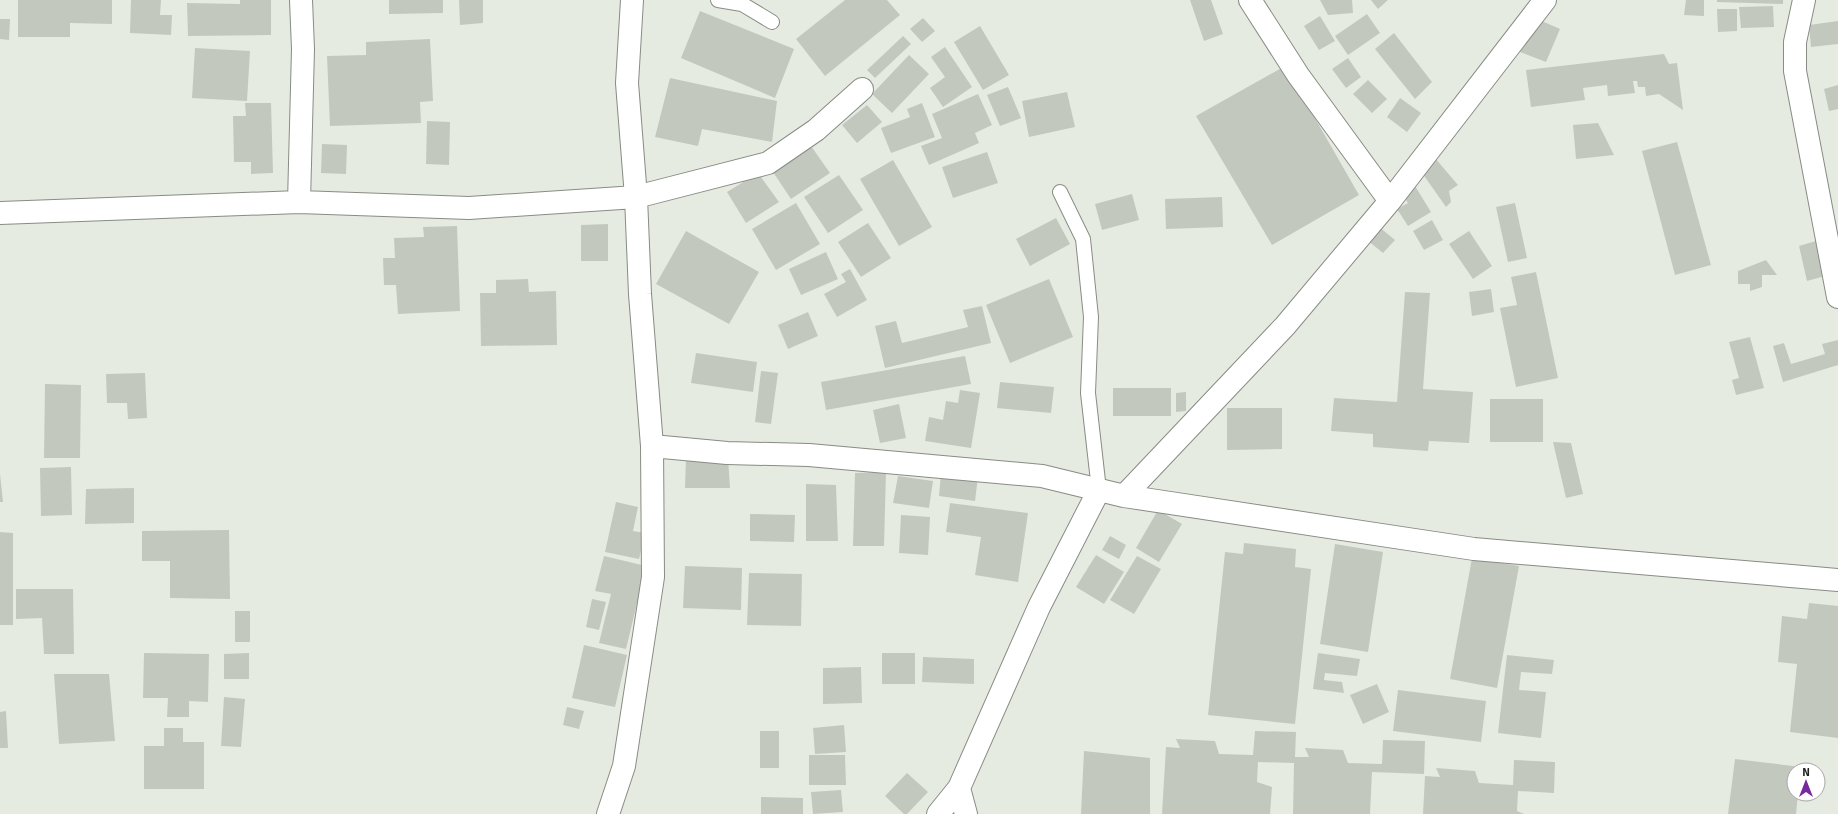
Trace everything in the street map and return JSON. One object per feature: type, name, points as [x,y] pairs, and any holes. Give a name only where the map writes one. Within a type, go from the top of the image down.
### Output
[{"type":"street","points":[[299,202],[303,49],[301,0]]},
{"type":"street","points":[[608,814],[624,766],[653,577],[652,446],[640,294],[636,197],[627,83],[632,0]]},
{"type":"street","points":[[1250,0],[1298,74],[1390,201]]},
{"type":"street","points":[[1124,496],[1285,326],[1390,201],[1545,0]]},
{"type":"street","points":[[1804,0],[1795,42],[1795,71],[1838,297]]},
{"type":"street","points":[[0,213],[299,202],[469,208],[636,197],[768,163],[816,130],[862,89]]},
{"type":"street","points":[[652,446],[727,453],[809,455],[1042,476],[1124,496],[1474,549],[1838,580]]},
{"type":"street","points":[[938,814],[959,788],[1039,606],[1099,490]]},
{"type":"street","points":[[959,788],[966,814]]},
{"type":"lane","points":[[718,0],[742,4],[772,22]]},
{"type":"lane","points":[[1060,192],[1083,239],[1091,317],[1088,393],[1099,490]]},
{"type":"building","points":[[18,0],[112,0],[112,24],[70,23],[70,37],[18,37]]},
{"type":"building","points":[[131,0],[161,0],[160,15],[172,15],[171,35],[130,33]]},
{"type":"building","points":[[240,0],[271,0],[271,35],[188,36],[187,3],[240,4]]},
{"type":"building","points":[[389,0],[443,0],[443,13],[389,14]]},
{"type":"building","points":[[459,0],[483,0],[483,23],[460,25]]},
{"type":"building","points":[[845,0],[887,0],[900,15],[825,76],[796,39]]},
{"type":"building","points":[[1190,0],[1211,0],[1223,34],[1204,41]]},
{"type":"building","points":[[1320,0],[1352,0],[1353,13],[1328,15]]},
{"type":"building","points":[[1371,0],[1388,0],[1378,9]]},
{"type":"building","points":[[1686,0],[1704,0],[1704,16],[1684,15]]},
{"type":"building","points":[[1717,0],[1783,0],[1783,4],[1717,2]]},
{"type":"building","points":[[1773,6],[1774,27],[1741,28],[1739,7]]},
{"type":"building","points":[[1717,9],[1737,9],[1737,31],[1718,32]]},
{"type":"building","points":[[700,11],[794,49],[775,98],[681,58]]},
{"type":"building","points":[[1367,14],[1380,33],[1348,55],[1335,36]]},
{"type":"building","points":[[1320,16],[1335,41],[1319,50],[1304,26]]},
{"type":"building","points":[[923,18],[935,31],[922,42],[910,29]]},
{"type":"building","points":[[1535,18],[1560,29],[1546,62],[1520,52]]},
{"type":"building","points":[[0,19],[10,19],[9,40],[0,39]]},
{"type":"building","points":[[1838,21],[1838,44],[1811,47],[1809,25]]},
{"type":"building","points":[[980,26],[1009,75],[983,90],[954,42]]},
{"type":"building","points":[[1394,33],[1432,82],[1415,99],[1375,49]]},
{"type":"building","points":[[903,36],[911,44],[875,78],[867,70]]},
{"type":"building","points":[[430,39],[433,101],[420,102],[421,123],[330,126],[327,56],[366,55],[366,42]]},
{"type":"building","points":[[945,47],[972,87],[943,107],[930,88],[945,77],[931,57]]},
{"type":"building","points":[[195,48],[250,51],[247,101],[192,98]]},
{"type":"building","points":[[1664,54],[1669,64],[1677,63],[1683,110],[1659,94],[1646,96],[1645,87],[1638,87],[1637,81],[1633,81],[1635,93],[1608,96],[1607,85],[1583,88],[1585,100],[1531,107],[1526,70]]},
{"type":"building","points":[[909,55],[929,74],[892,113],[872,94]]},
{"type":"building","points":[[1348,58],[1361,77],[1346,88],[1332,69]]},
{"type":"building","points":[[1285,66],[1359,195],[1272,245],[1196,116]]},
{"type":"building","points":[[670,78],[777,101],[772,142],[702,129],[698,146],[655,137]]},
{"type":"building","points":[[1368,80],[1387,99],[1372,113],[1353,94]]},
{"type":"building","points":[[1838,85],[1838,109],[1829,111],[1824,89]]},
{"type":"building","points":[[1008,87],[1021,118],[1000,126],[987,95]]},
{"type":"building","points":[[1067,92],[1075,127],[1029,137],[1022,101]]},
{"type":"building","points":[[978,94],[992,125],[975,133],[979,143],[929,165],[921,146],[942,138],[932,114]]},
{"type":"building","points":[[1400,98],[1421,113],[1407,132],[1387,117]]},
{"type":"building","points":[[245,103],[271,103],[273,173],[251,174],[251,162],[234,162],[233,116],[246,116]]},
{"type":"building","points":[[922,103],[935,137],[891,153],[881,128],[910,117],[907,109]]},
{"type":"building","points":[[867,105],[882,122],[857,143],[842,125]]},
{"type":"building","points":[[427,121],[450,122],[449,165],[426,164]]},
{"type":"building","points":[[1598,123],[1614,155],[1576,159],[1573,125]]},
{"type":"building","points":[[1677,142],[1711,265],[1675,275],[1642,151]]},
{"type":"building","points":[[322,144],[347,145],[346,174],[321,173]]},
{"type":"building","points":[[811,146],[830,173],[791,199],[773,172]]},
{"type":"building","points":[[987,152],[998,183],[953,198],[942,167]]},
{"type":"building","points":[[1435,158],[1458,185],[1449,191],[1451,202],[1446,207],[1420,170]]},
{"type":"building","points":[[893,160],[932,227],[899,246],[860,179]]},
{"type":"building","points":[[758,173],[779,202],[746,223],[727,192]]},
{"type":"building","points":[[839,175],[863,210],[828,233],[804,197]]},
{"type":"building","points":[[1415,186],[1431,212],[1408,226],[1397,209],[1408,203],[1402,194]]},
{"type":"building","points":[[1132,194],[1139,220],[1102,230],[1095,204]]},
{"type":"building","points":[[1222,197],[1223,227],[1166,229],[1165,199]]},
{"type":"building","points":[[796,203],[820,244],[776,270],[752,229]]},
{"type":"building","points":[[1515,203],[1527,258],[1508,262],[1496,207]]},
{"type":"building","points":[[1056,218],[1070,244],[1030,266],[1016,239]]},
{"type":"building","points":[[1432,220],[1443,240],[1424,250],[1413,231]]},
{"type":"building","points":[[868,223],[891,258],[861,277],[838,242]]},
{"type":"building","points":[[608,224],[608,261],[581,261],[581,225]]},
{"type":"building","points":[[457,226],[460,311],[398,314],[396,285],[384,285],[383,258],[395,258],[394,238],[424,237],[423,227]]},
{"type":"building","points":[[1378,226],[1395,240],[1383,253],[1367,240]]},
{"type":"building","points":[[686,231],[759,272],[729,324],[656,284]]},
{"type":"building","points":[[1469,231],[1492,266],[1473,279],[1449,244]]},
{"type":"building","points":[[1816,241],[1825,276],[1807,281],[1799,246]]},
{"type":"building","points":[[826,252],[838,279],[801,295],[789,269]]},
{"type":"building","points":[[1766,260],[1777,275],[1762,275],[1762,287],[1750,291],[1750,284],[1738,284],[1738,271]]},
{"type":"building","points":[[850,269],[867,300],[837,317],[824,294],[846,282],[841,274]]},
{"type":"building","points":[[1536,272],[1558,378],[1516,387],[1500,308],[1517,305],[1511,277]]},
{"type":"building","points":[[528,279],[529,292],[556,291],[557,345],[481,346],[480,293],[496,293],[496,280]]},
{"type":"building","points":[[1049,279],[1073,337],[1010,363],[986,305]]},
{"type":"building","points":[[1491,289],[1494,312],[1472,316],[1469,292]]},
{"type":"building","points":[[1405,292],[1430,293],[1423,389],[1473,392],[1469,443],[1429,441],[1428,451],[1373,447],[1373,434],[1331,431],[1334,398],[1397,402]]},
{"type":"building","points":[[982,306],[991,343],[885,368],[875,326],[896,321],[902,343],[968,327],[963,310]]},
{"type":"building","points":[[808,312],[818,336],[788,349],[778,325]]},
{"type":"building","points":[[1750,337],[1764,388],[1736,395],[1732,380],[1739,378],[1729,342]]},
{"type":"building","points":[[1838,340],[1838,365],[1783,382],[1773,346],[1784,343],[1791,364],[1825,354],[1822,344]]},
{"type":"building","points":[[696,353],[757,362],[753,392],[691,383]]},
{"type":"building","points":[[965,356],[971,384],[826,410],[821,382]]},
{"type":"building","points":[[761,371],[778,373],[771,424],[755,422]]},
{"type":"building","points":[[145,373],[147,418],[128,419],[127,403],[107,403],[106,374]]},
{"type":"building","points":[[1000,382],[1054,387],[1051,413],[997,408]]},
{"type":"building","points":[[45,384],[81,385],[80,458],[44,458]]},
{"type":"building","points":[[1113,388],[1171,388],[1171,416],[1113,416]]},
{"type":"building","points":[[960,390],[980,393],[971,448],[925,441],[929,417],[943,420],[946,401],[958,403]]},
{"type":"building","points":[[1186,392],[1186,411],[1176,412],[1176,393]]},
{"type":"building","points":[[1490,399],[1543,399],[1543,442],[1490,442]]},
{"type":"building","points":[[899,404],[906,438],[880,443],[873,410]]},
{"type":"building","points":[[1227,408],[1282,408],[1282,449],[1227,450]]},
{"type":"building","points":[[1553,442],[1571,443],[1583,494],[1566,498]]},
{"type":"building","points":[[686,457],[728,457],[730,488],[685,488]]},
{"type":"building","points":[[71,467],[72,515],[41,516],[40,468]]},
{"type":"building","points":[[886,472],[884,546],[853,546],[855,473]]},
{"type":"building","points":[[941,473],[978,477],[975,501],[939,496]]},
{"type":"building","points":[[0,474],[3,502],[0,502]]},
{"type":"building","points":[[898,476],[933,481],[929,508],[893,503]]},
{"type":"building","points":[[806,484],[836,485],[838,541],[806,541]]},
{"type":"building","points":[[134,488],[134,523],[85,524],[86,489]]},
{"type":"building","points":[[616,502],[638,507],[633,531],[645,533],[639,559],[605,552]]},
{"type":"building","points":[[950,503],[1028,513],[1018,582],[975,575],[981,537],[946,532]]},
{"type":"building","points":[[1158,510],[1182,524],[1159,562],[1136,548]]},
{"type":"building","points":[[750,514],[795,515],[794,542],[750,541]]},
{"type":"building","points":[[901,515],[930,517],[928,555],[899,553]]},
{"type":"building","points":[[229,530],[230,599],[170,598],[170,561],[142,561],[142,531]]},
{"type":"building","points":[[0,532],[13,533],[13,625],[0,625]]},
{"type":"building","points":[[1110,536],[1126,545],[1119,559],[1102,550]]},
{"type":"building","points":[[1244,543],[1296,549],[1295,567],[1311,569],[1295,724],[1208,715],[1225,552],[1243,554]]},
{"type":"building","points":[[1335,544],[1383,552],[1368,652],[1320,644]]},
{"type":"building","points":[[1096,555],[1124,572],[1104,604],[1076,587]]},
{"type":"building","points":[[604,556],[646,566],[626,649],[599,643],[611,594],[595,591]]},
{"type":"building","points":[[1137,556],[1161,569],[1134,614],[1110,600]]},
{"type":"building","points":[[1472,558],[1519,566],[1497,688],[1450,679]]},
{"type":"building","points":[[685,566],[742,568],[741,610],[683,608]]},
{"type":"building","points":[[749,573],[802,574],[801,626],[747,625]]},
{"type":"building","points":[[16,589],[73,589],[74,654],[44,654],[42,618],[16,619]]},
{"type":"building","points":[[592,599],[606,602],[599,630],[586,627]]},
{"type":"building","points":[[1809,603],[1838,606],[1838,738],[1790,732],[1797,664],[1778,662],[1782,616],[1807,619]]},
{"type":"building","points":[[235,611],[250,611],[250,642],[235,642]]},
{"type":"building","points":[[584,645],[627,655],[615,707],[572,698]]},
{"type":"building","points":[[144,653],[209,654],[208,702],[189,701],[189,717],[167,717],[168,698],[143,698]]},
{"type":"building","points":[[249,653],[249,679],[224,679],[224,654]]},
{"type":"building","points":[[882,653],[915,653],[915,684],[882,684]]},
{"type":"building","points":[[1318,653],[1360,659],[1357,676],[1325,673],[1324,680],[1342,682],[1344,693],[1313,689]]},
{"type":"building","points":[[1507,655],[1554,660],[1552,674],[1521,672],[1519,690],[1546,692],[1541,738],[1498,733]]},
{"type":"building","points":[[923,657],[974,659],[974,684],[922,682]]},
{"type":"building","points":[[861,667],[862,703],[823,704],[823,668]]},
{"type":"building","points":[[54,674],[109,674],[115,741],[59,744]]},
{"type":"building","points":[[1377,684],[1389,712],[1363,724],[1350,695]]},
{"type":"building","points":[[1398,690],[1486,701],[1481,742],[1393,731]]},
{"type":"building","points":[[224,697],[245,699],[241,747],[221,746]]},
{"type":"building","points":[[567,707],[584,711],[579,729],[563,725]]},
{"type":"building","points":[[6,711],[8,748],[0,748],[0,712]]},
{"type":"building","points":[[844,725],[846,752],[815,754],[813,728]]},
{"type":"building","points":[[164,728],[183,728],[183,742],[204,742],[204,789],[144,789],[144,746],[164,746]]},
{"type":"building","points":[[760,731],[779,731],[779,768],[760,768]]},
{"type":"building","points":[[1255,731],[1296,732],[1295,757],[1309,757],[1305,748],[1343,750],[1348,763],[1382,764],[1383,740],[1425,741],[1424,774],[1372,772],[1370,814],[1293,814],[1294,763],[1258,762],[1257,782],[1272,787],[1270,814],[1162,814],[1166,747],[1180,748],[1176,739],[1215,741],[1219,754],[1253,755]]},
{"type":"building","points":[[1084,751],[1150,758],[1150,814],[1081,814]]},
{"type":"building","points":[[809,755],[845,755],[846,785],[809,785]]},
{"type":"building","points":[[1735,759],[1786,765],[1786,802],[1797,802],[1796,814],[1728,814]]},
{"type":"building","points":[[1514,760],[1555,762],[1554,793],[1518,791],[1517,811],[1524,814],[1423,814],[1425,776],[1440,777],[1436,768],[1475,771],[1479,783],[1513,785]]},
{"type":"building","points":[[907,773],[928,792],[907,814],[904,814],[885,796]]},
{"type":"building","points":[[841,790],[843,812],[813,814],[811,792]]},
{"type":"building","points":[[761,797],[803,798],[803,814],[761,814]]}]
